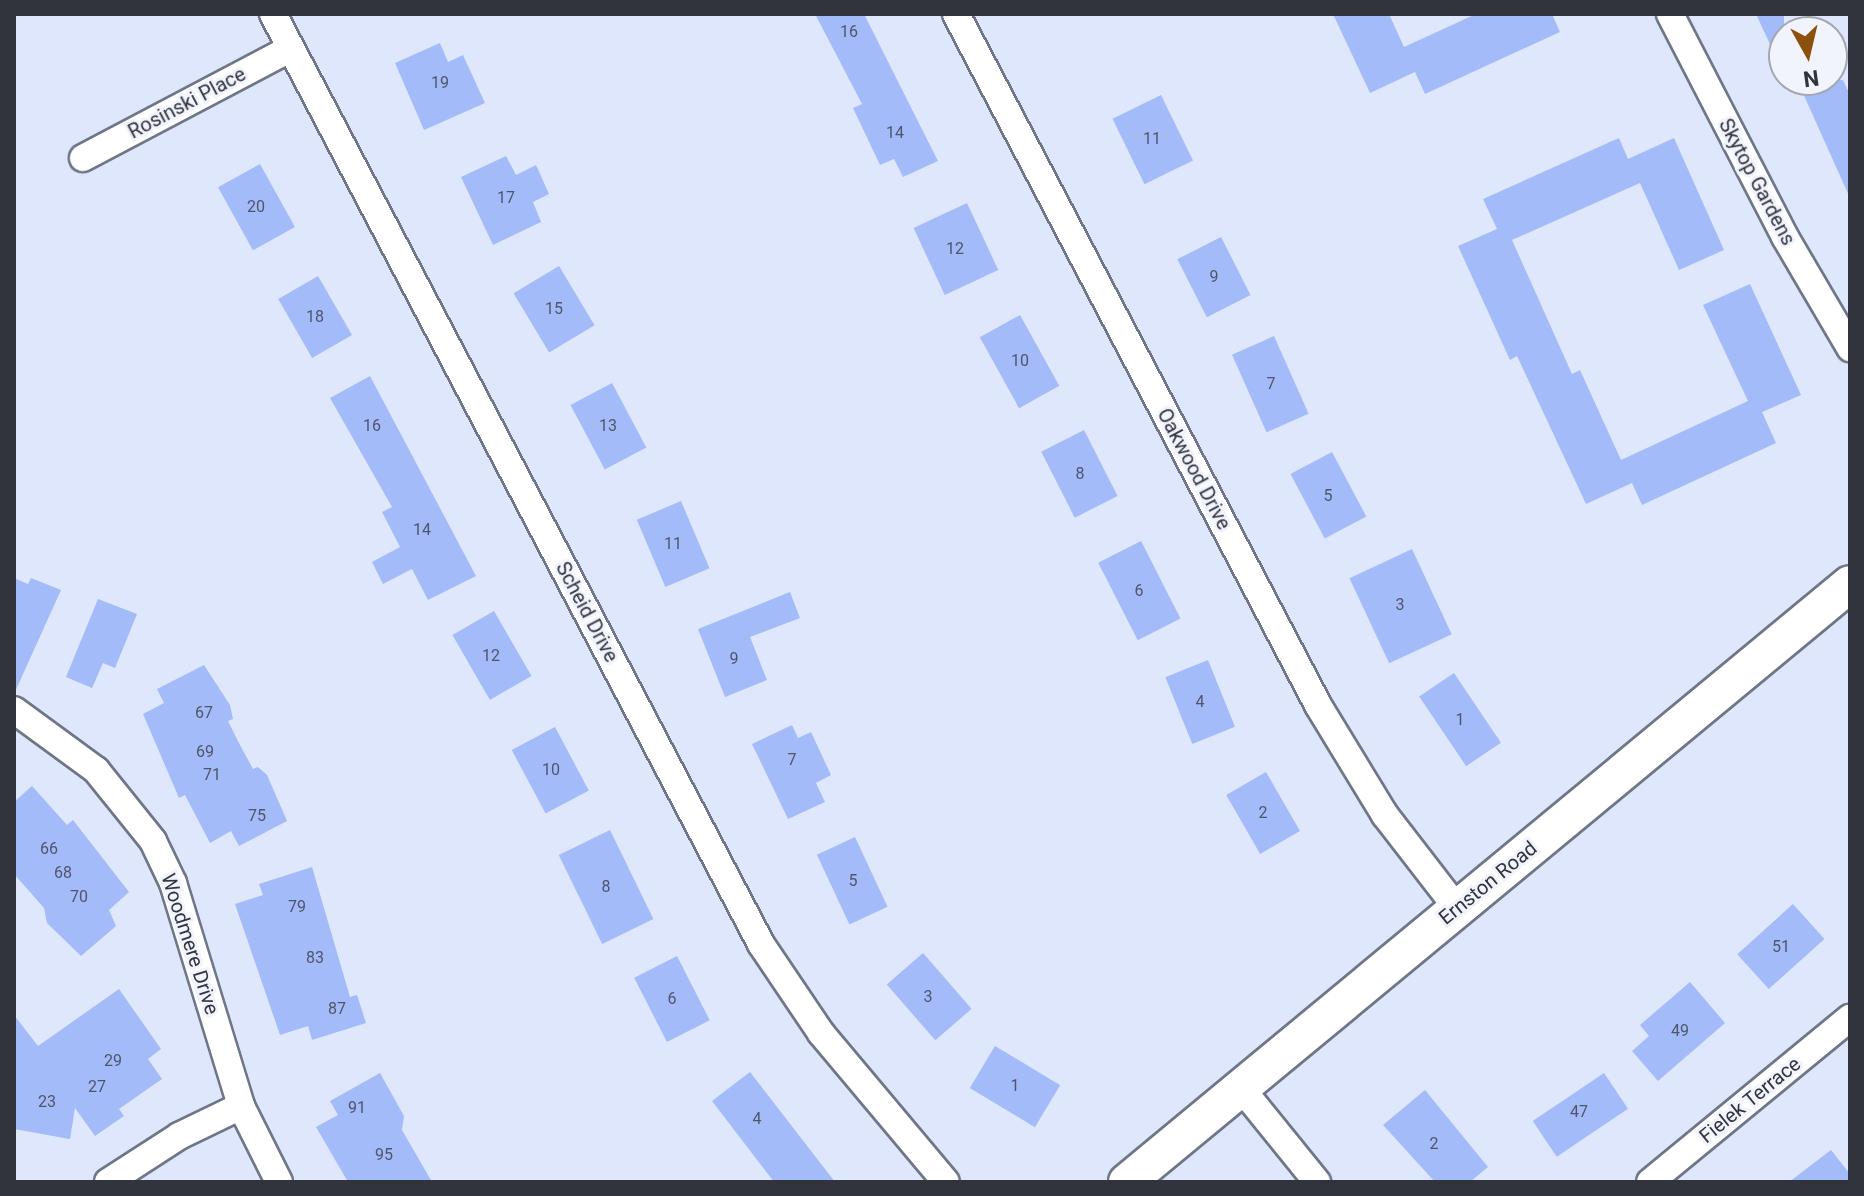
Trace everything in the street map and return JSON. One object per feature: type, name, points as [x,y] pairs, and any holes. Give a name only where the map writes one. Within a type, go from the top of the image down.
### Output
[{"type":"street","name":"Scheid Drive","points":[[273,14],[761,944],[821,1033],[946,1182]]},
{"type":"street","name":"Oakwood Drive","points":[[956,14],[1318,705],[1385,815],[1457,908]]},
{"type":"street","name":"Skytop Gardens","points":[[1670,14],[1785,237],[1850,348]]},
{"type":"street","name":"Rosinski Place","points":[[83,158],[290,49]]},
{"type":"street","name":"Ernston Road","points":[[1127,1182],[1850,584]]},
{"type":"street","name":"Woodmere Drive","points":[[14,710],[96,770],[153,841],[173,883],[241,1106],[279,1182]]},
{"type":"street","name":"Fielek Terrace","points":[[1650,1182],[1850,1018]]},
{"type":"street","points":[[1241,1088],[1317,1182]]},
{"type":"street","points":[[108,1182],[179,1136],[241,1106]]},
{"type":"building","points":[[815,14],[864,14],[938,161],[903,177],[894,159],[880,165],[853,108],[862,104]]},
{"type":"building","points":[[1333,14],[1389,14],[1404,47],[1476,14],[1552,14],[1560,32],[1425,94],[1415,72],[1370,93]]},
{"type":"building","points":[[1756,14],[1784,14],[1768,16],[1768,40]]},
{"type":"building","points":[[440,43],[448,62],[463,55],[485,103],[424,130],[395,63]]},
{"type":"building","points":[[1848,91],[1850,95],[1850,198],[1804,96],[1848,96]]},
{"type":"building","points":[[1161,95],[1193,161],[1144,184],[1112,119]]},
{"type":"building","points":[[1619,138],[1628,159],[1674,138],[1724,250],[1679,270],[1640,183],[1512,240],[1572,374],[1580,370],[1621,460],[1748,401],[1703,305],[1750,284],[1801,395],[1762,412],[1776,443],[1642,505],[1632,483],[1586,504],[1517,356],[1510,360],[1458,246],[1497,229],[1483,199]]},
{"type":"building","points":[[506,156],[516,175],[536,165],[549,194],[533,202],[541,222],[493,245],[461,177]]},
{"type":"building","points":[[260,164],[295,227],[253,250],[218,187]]},
{"type":"building","points":[[967,203],[998,270],[945,295],[914,228]]},
{"type":"building","points":[[1221,237],[1251,295],[1207,317],[1177,259]]},
{"type":"building","points":[[559,266],[595,325],[549,352],[514,293]]},
{"type":"building","points":[[318,276],[352,335],[312,358],[278,299]]},
{"type":"building","points":[[1020,315],[1059,386],[1019,408],[980,337]]},
{"type":"building","points":[[1274,336],[1309,414],[1267,432],[1232,355]]},
{"type":"building","points":[[370,376],[476,576],[428,600],[412,569],[383,584],[372,562],[400,547],[382,512],[392,507],[330,398]]},
{"type":"building","points":[[612,383],[646,447],[605,470],[571,405]]},
{"type":"building","points":[[1084,430],[1118,496],[1075,518],[1041,452]]},
{"type":"building","points":[[1332,452],[1366,516],[1325,539],[1291,474]]},
{"type":"building","points":[[681,501],[710,568],[665,587],[637,520]]},
{"type":"building","points":[[1141,541],[1180,619],[1138,640],[1098,563]]},
{"type":"building","points":[[1412,549],[1452,634],[1389,663],[1349,578]]},
{"type":"building","points":[[14,578],[28,584],[31,578],[61,590],[14,694]]},
{"type":"building","points":[[790,592],[800,618],[750,637],[767,680],[725,697],[698,629]]},
{"type":"building","points":[[98,599],[137,614],[115,668],[103,663],[92,688],[66,677]]},
{"type":"building","points":[[494,611],[532,676],[490,700],[452,635]]},
{"type":"building","points":[[1208,660],[1235,727],[1192,744],[1165,677]]},
{"type":"building","points":[[204,665],[230,705],[233,719],[228,721],[240,745],[253,769],[258,767],[267,775],[287,821],[239,846],[231,831],[210,843],[185,795],[179,798],[143,714],[164,703],[157,689]]},
{"type":"building","points":[[1454,673],[1501,743],[1466,766],[1419,696]]},
{"type":"building","points":[[792,725],[798,738],[811,732],[831,775],[816,783],[825,802],[788,819],[752,744]]},
{"type":"building","points":[[555,727],[589,791],[546,814],[512,750]]},
{"type":"building","points":[[1266,772],[1300,831],[1260,854],[1226,795]]},
{"type":"building","points":[[32,786],[67,825],[73,820],[129,892],[109,910],[116,926],[81,956],[47,923],[44,908],[14,874],[14,802]]},
{"type":"building","points":[[610,830],[653,919],[602,944],[559,855]]},
{"type":"building","points":[[855,837],[888,907],[849,925],[817,855]]},
{"type":"building","points":[[312,867],[350,997],[357,995],[366,1023],[312,1040],[308,1026],[280,1035],[235,904],[263,895],[259,884]]},
{"type":"building","points":[[1793,904],[1824,939],[1769,989],[1737,954]]},
{"type":"building","points":[[923,953],[972,1009],[935,1040],[887,984]]},
{"type":"building","points":[[677,956],[710,1020],[667,1042],[634,978]]},
{"type":"building","points":[[1690,982],[1725,1023],[1658,1081],[1632,1051],[1649,1036],[1640,1025]]},
{"type":"building","points":[[119,989],[161,1049],[148,1059],[162,1079],[119,1109],[124,1116],[95,1136],[75,1108],[70,1139],[14,1129],[14,1015],[38,1046]]},
{"type":"building","points":[[995,1046],[1060,1085],[1035,1127],[970,1088]]},
{"type":"building","points":[[750,1072],[835,1182],[774,1182],[712,1101]]},
{"type":"building","points":[[380,1073],[404,1116],[402,1130],[432,1182],[348,1182],[316,1127],[338,1115],[330,1101]]},
{"type":"building","points":[[1604,1073],[1628,1109],[1557,1157],[1533,1121]]},
{"type":"building","points":[[1425,1090],[1488,1167],[1470,1182],[1435,1182],[1383,1125]]},
{"type":"building","points":[[1831,1150],[1850,1174],[1850,1182],[1789,1182]]}]
